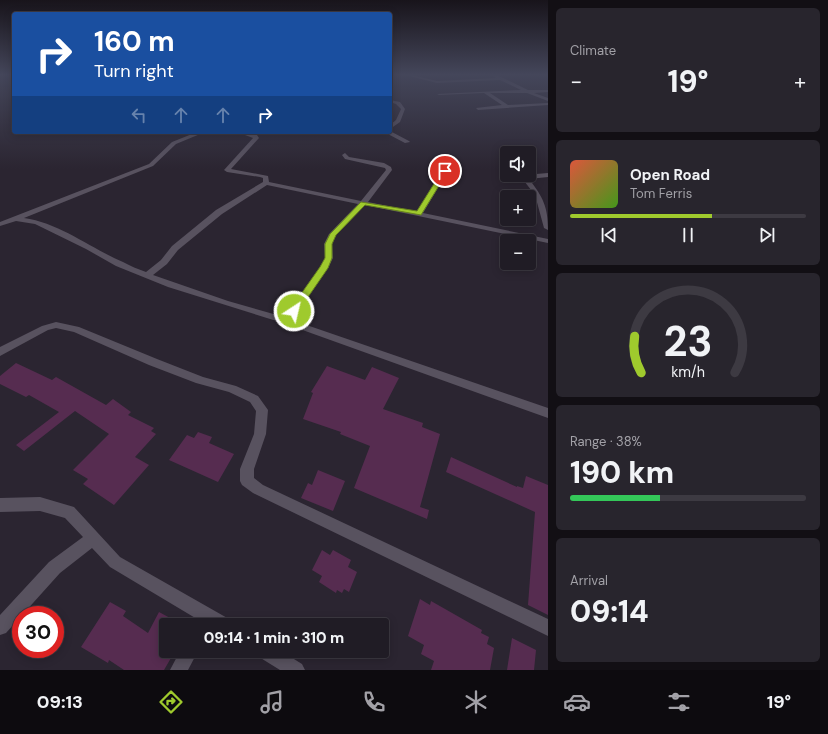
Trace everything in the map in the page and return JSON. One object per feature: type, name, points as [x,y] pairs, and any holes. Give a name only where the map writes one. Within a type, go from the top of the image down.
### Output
[{"type":"street","points":[[392,126],[398,121],[403,109],[401,106]]},
{"type":"street","points":[[478,110],[505,106]]},
{"type":"street","points":[[0,224],[151,165],[174,143],[197,134]]},
{"type":"street","points":[[251,134],[256,138],[227,170],[261,175],[266,177],[266,183]]},
{"type":"street","points":[[391,134],[407,142]]},
{"type":"street","points":[[286,321],[324,268],[328,258],[328,244],[333,234],[363,203],[389,170],[388,167],[347,158],[346,155]]},
{"type":"street","points":[[419,214],[445,171],[437,157]]},
{"type":"street","points":[[548,175],[524,177],[538,195],[546,214],[548,228]]},
{"type":"street","points":[[147,275],[164,262],[175,248],[219,212],[266,183],[548,241]]},
{"type":"street","points":[[16,219],[37,222],[89,247],[119,264],[147,275],[225,303],[286,321],[548,413]]},
{"type":"street","points":[[0,352],[45,328],[56,325],[76,328],[153,362],[200,380],[232,389],[254,399],[262,410],[260,434],[247,469],[247,481],[258,489],[357,538],[548,628]]},
{"type":"street","points":[[0,505],[40,504],[68,512],[116,562],[207,618]]},
{"type":"street","points":[[0,627],[46,576],[75,549],[94,539]]},
{"type":"street","points":[[180,670],[186,658]]},
{"type":"street","points":[[276,658],[296,670]]},
{"type":"building","points":[[16,363],[52,380],[56,377],[106,405],[113,399],[131,412],[128,415],[154,428],[151,431],[156,434],[135,457],[149,465],[114,505],[83,484],[88,479],[73,470],[109,434],[75,411],[24,451],[16,445],[59,412],[29,395],[26,397],[0,384],[0,376]]},
{"type":"building","points":[[327,366],[365,380],[372,367],[399,378],[383,409],[423,423],[422,427],[440,434],[420,507],[429,510],[427,519],[354,488],[370,446],[340,434],[341,432],[303,419],[313,393],[311,392]]},
{"type":"building","points":[[198,432],[212,437],[209,443],[234,454],[218,482],[169,460],[187,435],[194,438]]},
{"type":"building","points":[[451,457],[517,487],[523,488],[526,476],[548,485],[548,615],[528,605],[535,512],[446,472]]},
{"type":"building","points":[[318,470],[345,481],[333,511],[301,498],[308,483],[312,485]]},
{"type":"building","points":[[322,550],[330,555],[333,550],[351,560],[348,567],[357,572],[349,592],[344,589],[342,593],[337,590],[336,593],[319,582],[322,576],[312,570]]},
{"type":"building","points":[[420,599],[430,605],[431,601],[482,630],[481,633],[489,637],[487,644],[494,648],[490,670],[431,670],[434,661],[421,654],[424,645],[408,636]]},
{"type":"building","points":[[110,602],[126,611],[123,616],[148,633],[159,612],[170,618],[159,618],[159,658],[171,658],[164,670],[124,670],[109,660],[108,663],[81,647]]},
{"type":"building","points":[[512,638],[536,650],[534,670],[507,670]]},
{"type":"route","points":[[294,311],[324,268],[328,258],[328,244],[333,234],[363,203],[405,210],[419,214],[445,171]]}]
